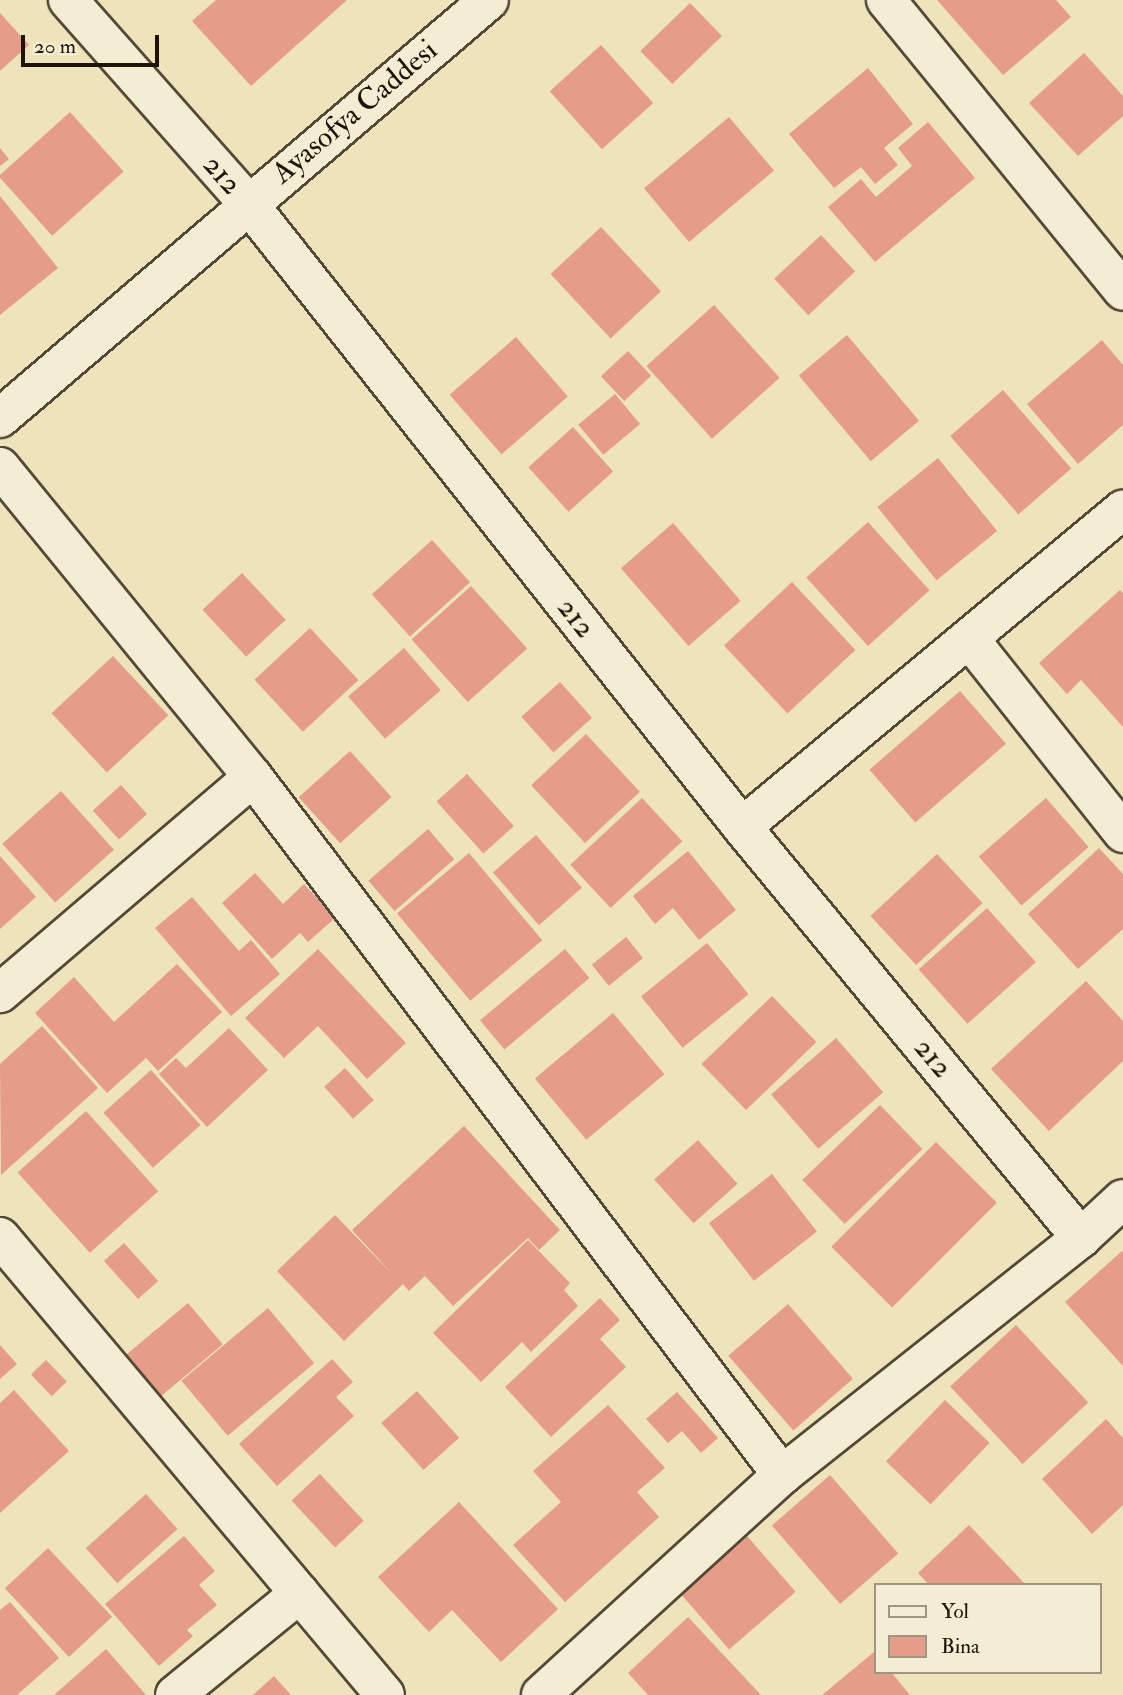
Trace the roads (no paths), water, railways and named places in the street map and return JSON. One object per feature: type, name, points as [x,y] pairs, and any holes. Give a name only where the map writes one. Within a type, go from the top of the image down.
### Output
[{"type":"street","name":"212","points":[[68,0],[247,202],[742,827],[1081,1238]]},
{"type":"street","name":"Ayasofya Caddesi","points":[[0,418],[247,202],[489,0]]},
{"type":"street","points":[[886,0],[1123,291]]},
{"type":"street","points":[[0,467],[253,777],[782,1475]]},
{"type":"street","points":[[742,827],[971,641],[1123,510]]},
{"type":"street","points":[[971,641],[1123,833]]},
{"type":"street","points":[[0,993],[253,777]]},
{"type":"street","points":[[541,1695],[782,1475],[1081,1238],[1123,1199]]},
{"type":"street","points":[[0,1237],[386,1695]]},
{"type":"street","points":[[175,1695],[300,1594]]}]
